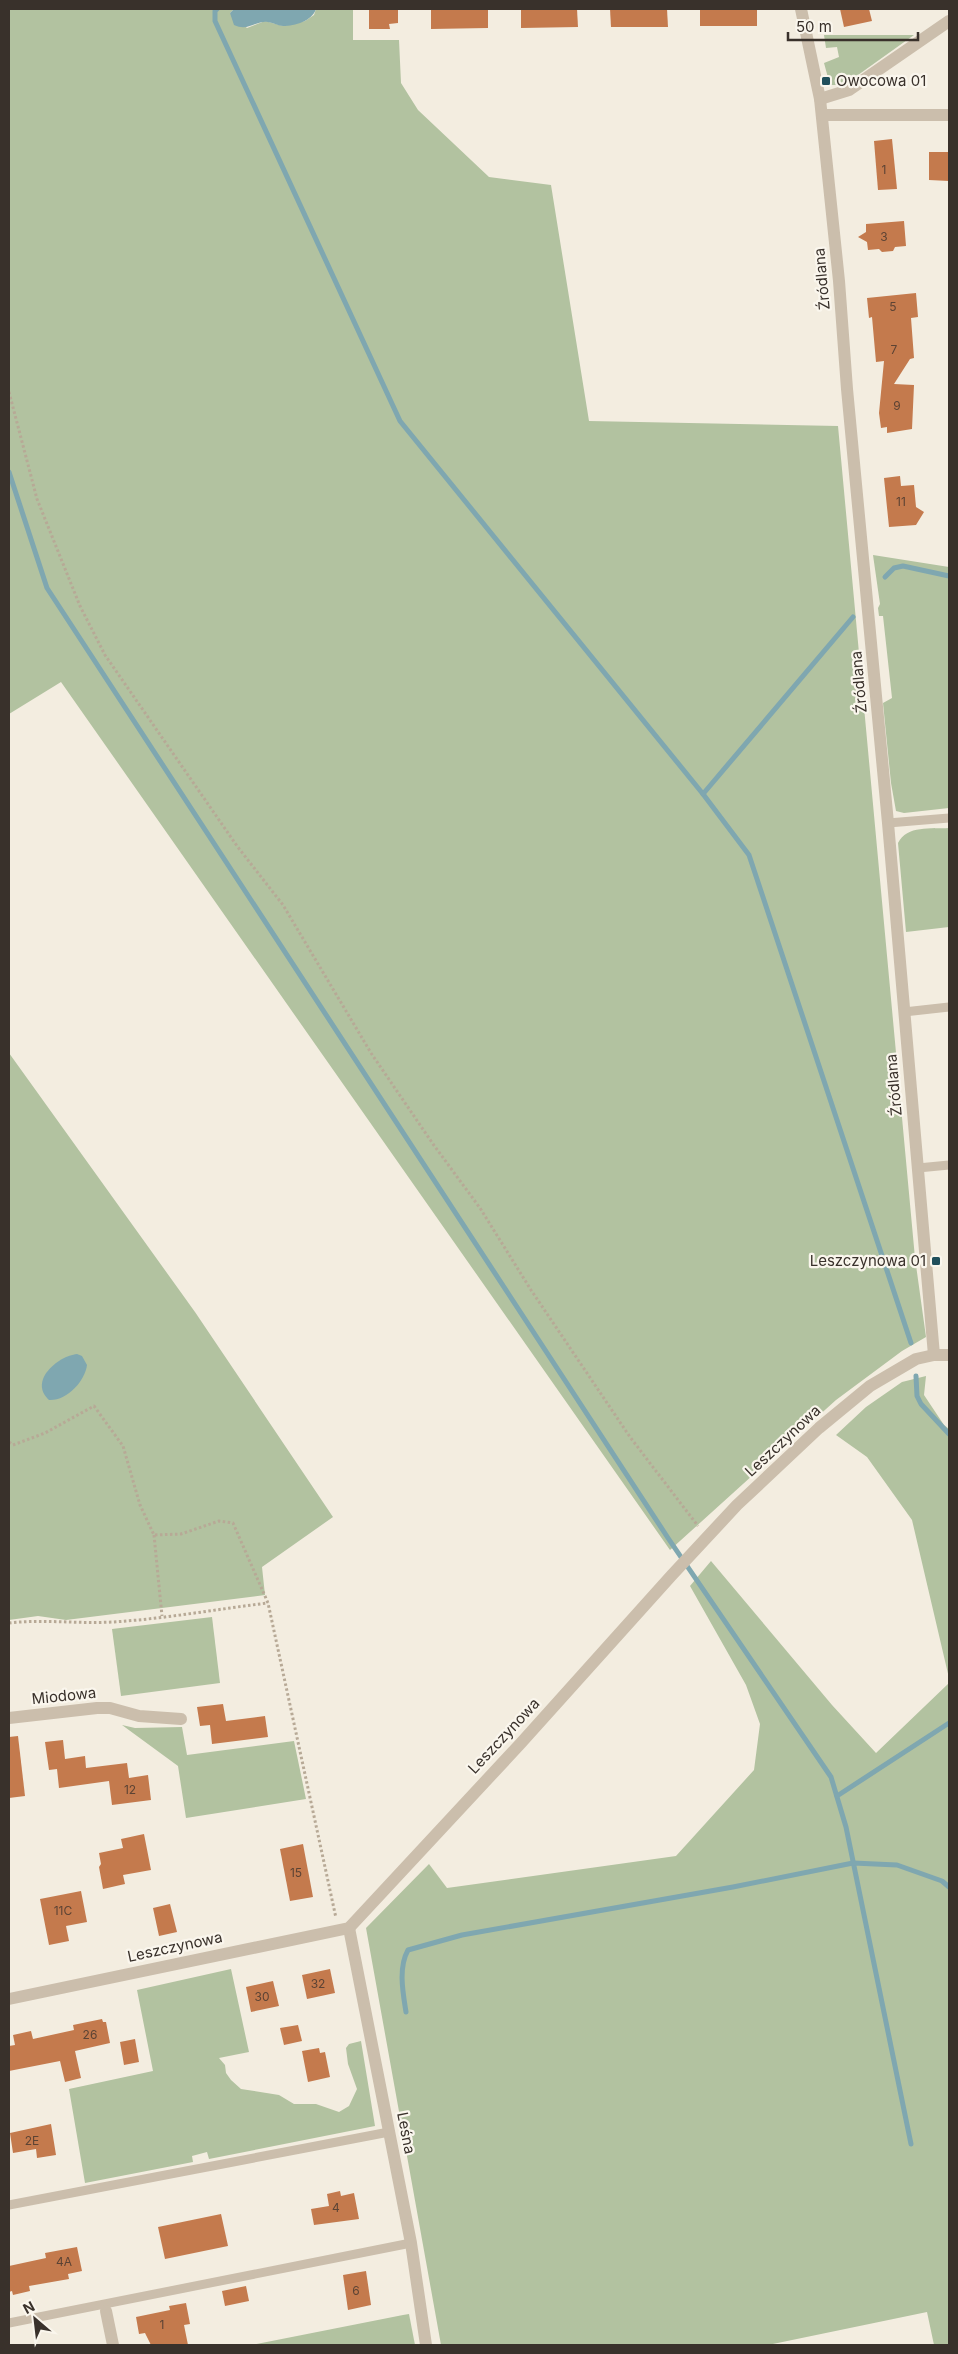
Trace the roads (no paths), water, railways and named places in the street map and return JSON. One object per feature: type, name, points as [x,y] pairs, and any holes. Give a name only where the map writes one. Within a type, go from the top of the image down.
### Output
[{"type":"street","name":"Źródlana","points":[[801,9],[820,99],[839,281],[934,1355]]},
{"type":"street","points":[[820,99],[849,90],[949,22]]},
{"type":"street","points":[[822,115],[949,115]]},
{"type":"street","name":"Leszczynowa","points":[[9,1999],[344,1929],[521,1744],[702,1541],[819,1428],[870,1386],[916,1359],[934,1355],[949,1355]]},
{"type":"street","name":"Miodowa","points":[[9,1718],[110,1708],[139,1716],[181,1719]]},
{"type":"street","name":"Leśna","points":[[344,1929],[389,2132],[411,2243],[426,2345]]},
{"type":"street","points":[[106,2311],[113,2345]]},
{"type":"lane","points":[[888,824],[949,818]]},
{"type":"lane","points":[[904,1012],[949,1007]]},
{"type":"lane","points":[[918,1168],[949,1165]]},
{"type":"lane","points":[[9,2205],[389,2132]]},
{"type":"lane","points":[[9,2323],[411,2243]]},
{"type":"water","points":[[234,9],[316,9],[307,20],[293,25],[281,26],[266,22],[239,27],[234,25],[230,13]]},
{"type":"water","points":[[77,1354],[82,1356],[87,1365],[83,1377],[68,1394],[49,1400],[43,1393],[42,1385],[48,1371],[62,1359]]},
{"type":"waterway","points":[[217,9],[215,11],[215,21],[400,421],[703,794],[749,855],[911,1343]]},
{"type":"waterway","points":[[9,472],[47,588],[668,1538],[831,1777],[846,1827],[911,2144]]},
{"type":"waterway","points":[[885,577],[894,568],[903,566],[949,576]]},
{"type":"waterway","points":[[703,794],[853,617]]},
{"type":"waterway","points":[[916,1376],[917,1396],[921,1404],[949,1434]]},
{"type":"waterway","points":[[837,1796],[949,1723]]},
{"type":"waterway","points":[[406,2012],[402,1973],[408,1950],[462,1935],[733,1887],[853,1863],[897,1865],[942,1881],[949,1887]]},
{"type":"place","name":"Owocowa 01","points":[[826,81]]},
{"type":"place","name":"Leszczynowa 01","points":[[936,1261]]}]
